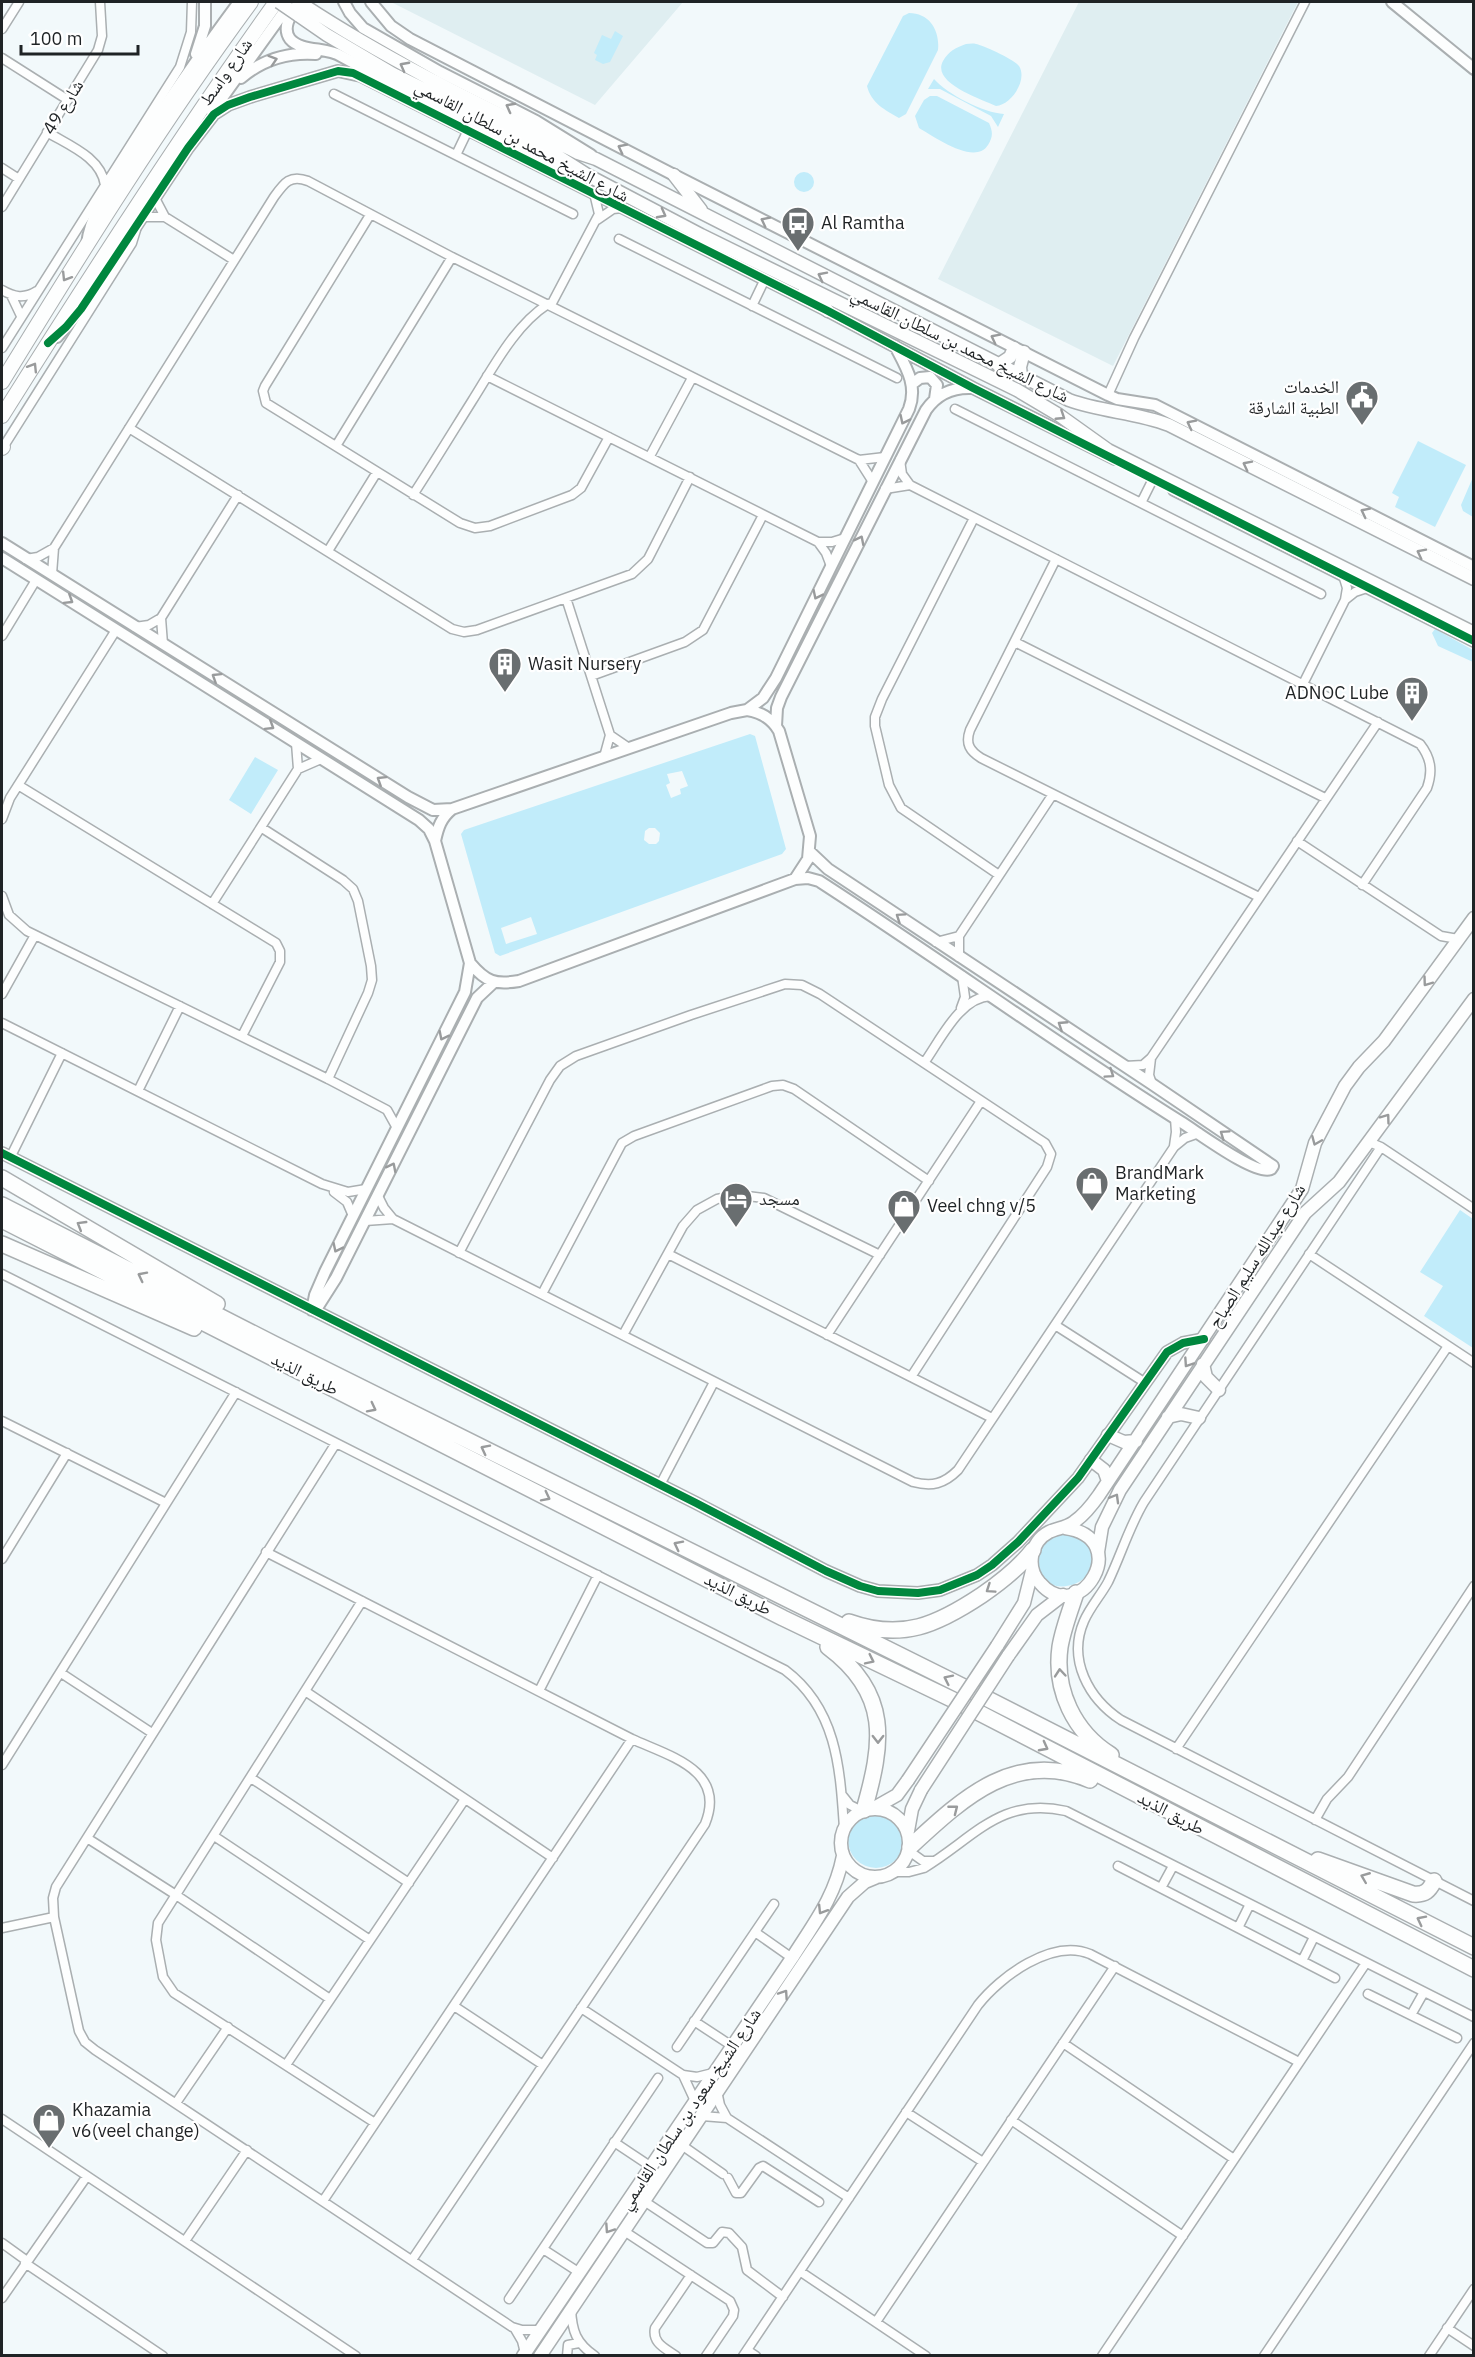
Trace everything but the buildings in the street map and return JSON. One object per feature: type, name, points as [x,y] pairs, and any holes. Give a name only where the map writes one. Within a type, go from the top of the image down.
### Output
[{"type":"highway","name":"شارع واسط","points":[[2,382],[87,244],[197,74],[251,2]]},
{"type":"highway","name":"شارع واسط","points":[[2,417],[198,113],[278,2]]},
{"type":"highway","points":[[2,1178],[240,1317],[274,1344]]},
{"type":"highway","name":"طريق الذيد","points":[[2,1205],[274,1344],[974,1692],[1473,1947]]},
{"type":"highway","name":"طريق الذيد","points":[[2,1221],[783,1618],[968,1707],[1473,1968]]},
{"type":"highway","points":[[2,1244],[211,1335],[245,1343]]},
{"type":"highway","points":[[768,1590],[800,1599],[862,1627],[881,1630],[910,1629],[938,1622],[955,1613],[1011,1574],[1033,1550]]},
{"type":"highway","points":[[1070,1594],[1060,1646],[1061,1684],[1066,1703],[1087,1736],[1101,1749],[1118,1759],[1215,1808],[1276,1847]]},
{"type":"highway","points":[[783,1618],[841,1656],[865,1684],[877,1719],[878,1755],[867,1810]]},
{"type":"highway","points":[[909,1849],[957,1806],[999,1779],[1034,1769],[1053,1770],[1089,1780],[1199,1836],[1267,1863]]},
{"type":"highway","points":[[1297,1857],[1335,1865],[1413,1894],[1422,1895],[1427,1892],[1434,1881]]},
{"type":"main road","name":"شارع الشيخ محمد بن سلطان القاسمي","points":[[278,2],[301,6],[407,68],[578,153],[596,159],[998,365],[1077,403],[1136,414],[1169,425],[1473,579]]},
{"type":"main road","name":"شارع الشيخ محمد بن سلطان القاسمي","points":[[301,6],[327,35],[393,74],[554,153],[589,176],[798,283],[1017,390],[1059,415],[1108,450],[1293,546],[1473,633]]},
{"type":"main road","points":[[674,175],[691,199],[710,219]]},
{"type":"main road","points":[[798,283],[828,311]]},
{"type":"main road","points":[[998,365],[1019,350]]},
{"type":"main road","points":[[1019,350],[1021,376]]},
{"type":"main road","name":"شارع عبدالله سليم الصباح","points":[[1065,1528],[1084,1514],[1136,1441],[1302,1189],[1315,1143],[1345,1086],[1359,1067],[1384,1041],[1473,918]]},
{"type":"main road","name":"شارع عبدالله سليم الصباح","points":[[1098,1553],[1102,1527],[1112,1503],[1203,1364],[1310,1207],[1339,1182],[1374,1142],[1473,999]]},
{"type":"main road","points":[[1302,1189],[1301,1204],[1310,1207]]},
{"type":"main road","points":[[1203,1364],[1206,1377],[1219,1390]]},
{"type":"main road","points":[[1168,1417],[1187,1414],[1199,1418]]},
{"type":"main road","points":[[1108,1435],[1124,1442],[1136,1441]]},
{"type":"main road","points":[[1091,1460],[1104,1470],[1108,1481]]},
{"type":"main road","points":[[1065,1528],[1074,1529],[1089,1538],[1098,1553],[1099,1563],[1092,1582],[1037,1615],[921,1790],[912,1809],[908,1831],[909,1849],[903,1863],[894,1872],[877,1877],[857,1872],[843,1856],[841,1845],[844,1828],[849,1821],[897,1795],[908,1780],[998,1646],[1024,1603],[1032,1570],[1033,1550],[1046,1534],[1065,1528]]},
{"type":"main road","points":[[1032,1570],[1043,1587],[1070,1594]]},
{"type":"main road","points":[[867,1810],[891,1812],[898,1817],[908,1831]]},
{"type":"main road","name":"شارع الشيخ سعود بن سلطان القاسمي","points":[[524,2354],[792,1958],[830,1897],[838,1880],[843,1856]]},
{"type":"main road","name":"شارع الشيخ سعود بن سلطان القاسمي","points":[[540,2355],[683,2146],[717,2091],[848,1897],[859,1886],[877,1877]]},
{"type":"main road","points":[[713,2073],[721,2076],[717,2091]]},
{"type":"street","points":[[2,29],[19,2]]},
{"type":"street","name":"شارع 49","points":[[2,207],[101,44],[100,2]]},
{"type":"street","points":[[2,348],[184,58],[191,32],[192,2]]},
{"type":"street","points":[[191,68],[203,33],[205,2]]},
{"type":"street","points":[[87,244],[89,226],[100,205],[162,110],[239,2]]},
{"type":"street","points":[[48,343],[81,309],[205,122],[291,2]]},
{"type":"street","points":[[344,2],[355,20],[372,34],[536,121],[596,159]]},
{"type":"street","points":[[351,2],[372,34]]},
{"type":"street","points":[[371,2],[392,26],[431,50],[674,175],[1108,395],[1117,399],[1155,405],[1473,567]]},
{"type":"street","points":[[1108,395],[1134,338],[1305,2]]},
{"type":"street","points":[[1392,2],[1473,69]]},
{"type":"street","points":[[301,6],[288,21],[287,34],[296,45],[333,52],[458,116],[571,170],[589,176]]},
{"type":"street","points":[[410,55],[431,50]]},
{"type":"street","points":[[226,93],[254,67],[277,58],[300,54],[325,55],[359,66]]},
{"type":"street","points":[[2,58],[68,99]]},
{"type":"street","points":[[205,122],[221,109],[237,101],[338,71],[361,76],[764,281],[828,311],[973,388],[1153,479],[1293,546],[1367,588],[1473,641]]},
{"type":"street","points":[[334,94],[573,214]]},
{"type":"street","points":[[147,118],[162,110]]},
{"type":"street","points":[[458,116],[468,130]]},
{"type":"street","points":[[456,155],[468,130]]},
{"type":"street","points":[[47,132],[94,162],[102,172],[105,184]]},
{"type":"street","points":[[94,162],[111,164],[121,160]]},
{"type":"street","points":[[2,168],[19,179]]},
{"type":"street","points":[[52,574],[54,548],[278,191],[290,179],[296,178],[308,181],[452,257],[859,460],[885,458]]},
{"type":"street","points":[[413,495],[487,376],[524,325],[549,305],[597,221],[599,208],[594,193]]},
{"type":"street","points":[[155,198],[165,217],[234,260]]},
{"type":"street","points":[[597,221],[613,209],[624,208]]},
{"type":"street","points":[[370,215],[263,391],[266,403],[413,495],[467,526],[475,528],[490,526],[572,495],[581,488],[609,437]]},
{"type":"street","points":[[139,221],[165,217]]},
{"type":"street","points":[[2,448],[132,243],[139,221]]},
{"type":"street","points":[[619,239],[897,378]]},
{"type":"street","points":[[336,447],[452,257]]},
{"type":"street","points":[[752,306],[764,281]]},
{"type":"street","points":[[2,290],[11,295],[24,296],[37,291]]},
{"type":"street","points":[[11,295],[21,316]]},
{"type":"street","points":[[747,710],[763,698],[777,678],[911,404],[912,384],[908,370],[895,346]]},
{"type":"street","points":[[487,376],[818,542],[832,542],[845,538]]},
{"type":"street","points":[[912,384],[920,378],[930,377],[937,385],[935,399]]},
{"type":"street","points":[[650,456],[692,378]]},
{"type":"street","points":[[776,726],[778,702],[922,417],[935,399],[956,388],[973,388]]},
{"type":"street","points":[[955,409],[1321,594]]},
{"type":"street","points":[[129,428],[458,631],[471,632],[632,574],[644,565],[690,477]]},
{"type":"street","points":[[859,460],[873,482]]},
{"type":"street","points":[[900,460],[902,474],[910,485],[1420,744],[1429,760],[1430,779],[1427,788],[1362,885]]},
{"type":"street","points":[[328,550],[376,472]]},
{"type":"street","points":[[1141,503],[1153,479]]},
{"type":"street","points":[[885,489],[910,485]]},
{"type":"street","points":[[135,627],[161,618],[238,495]]},
{"type":"street","points":[[591,676],[685,642],[703,630],[763,515]]},
{"type":"street","points":[[974,518],[882,699],[874,726],[889,785],[901,808],[999,875]]},
{"type":"street","points":[[818,542],[831,566]]},
{"type":"street","points":[[2,543],[432,810],[453,809],[731,713],[747,710],[762,714],[776,726],[781,737],[810,836],[810,852],[806,866],[795,879]]},
{"type":"street","points":[[26,559],[38,557],[54,548]]},
{"type":"street","points":[[2,558],[424,824],[435,841],[470,963],[467,986],[325,1272],[315,1295],[314,1310]]},
{"type":"street","points":[[1056,560],[970,730],[968,744],[971,750],[981,758],[1259,897]]},
{"type":"street","points":[[1303,684],[1345,600],[1347,588],[1343,575]]},
{"type":"street","points":[[2,636],[36,580]]},
{"type":"street","points":[[1345,600],[1355,591],[1367,588]]},
{"type":"street","points":[[566,598],[610,735],[604,757]]},
{"type":"street","points":[[161,618],[163,644]]},
{"type":"street","points":[[2,819],[18,785],[116,630]]},
{"type":"street","points":[[1015,642],[1325,798]]},
{"type":"street","points":[[777,678],[787,685]]},
{"type":"street","points":[[1125,1066],[1143,1065],[1151,1058],[1378,722]]},
{"type":"street","points":[[610,735],[629,748]]},
{"type":"street","points":[[296,743],[298,769]]},
{"type":"street","points":[[212,904],[298,769],[321,759]]},
{"type":"street","points":[[18,785],[273,941],[280,951],[277,969],[242,1036]]},
{"type":"street","points":[[375,793],[404,803],[408,797]]},
{"type":"street","points":[[959,957],[959,936],[1053,794]]},
{"type":"street","points":[[435,841],[441,822],[453,809]]},
{"type":"street","points":[[262,828],[348,884],[358,901],[372,980],[328,1079]]},
{"type":"street","points":[[1297,841],[1441,936],[1458,939]]},
{"type":"street","points":[[470,963],[479,973],[494,982],[503,984],[519,981],[795,879],[814,879],[1245,1163],[1268,1171],[1273,1166],[1152,1083],[823,866],[810,852]]},
{"type":"street","points":[[839,894],[843,887],[850,883]]},
{"type":"street","points":[[2,896],[9,915],[35,935],[387,1110],[398,1109],[409,1104]]},
{"type":"street","points":[[2,994],[35,935]]},
{"type":"street","points":[[936,942],[959,936]]},
{"type":"street","points":[[1441,936],[1450,950]]},
{"type":"street","points":[[960,1011],[965,997],[962,976]]},
{"type":"street","points":[[314,1310],[336,1278],[477,998],[494,982]]},
{"type":"street","points":[[459,1253],[554,1073],[568,1060],[691,1015],[793,983],[819,994],[1048,1147],[1050,1160],[911,1377]]},
{"type":"street","points":[[924,1063],[960,1011],[971,1000],[991,996]]},
{"type":"street","points":[[138,1090],[180,1006]]},
{"type":"street","points":[[456,1011],[464,1012],[468,1017]]},
{"type":"street","points":[[2,1023],[322,1184],[344,1198],[352,1216]]},
{"type":"street","points":[[62,1053],[6,1155],[843,1579],[878,1590],[918,1593],[959,1584],[992,1565],[1063,1494],[1091,1460],[1144,1382],[1172,1348],[1204,1339]]},
{"type":"street","points":[[1151,1058],[1149,1075],[1152,1083]]},
{"type":"street","points":[[542,1294],[622,1143],[665,1124],[772,1086],[783,1085],[794,1089],[929,1181]]},
{"type":"street","points":[[827,1335],[981,1101]]},
{"type":"street","points":[[387,1110],[397,1128]]},
{"type":"street","points":[[1174,1146],[1175,1118]]},
{"type":"street","points":[[378,1196],[393,1219],[913,1482],[926,1486],[949,1479],[958,1470],[1174,1146],[1185,1138],[1199,1133]]},
{"type":"street","points":[[1473,1209],[1374,1142],[1310,1254],[1199,1418],[1136,1517],[1108,1581],[1084,1622],[1078,1647],[1082,1672],[1088,1687],[1096,1700],[1121,1720],[1473,1901]]},
{"type":"street","points":[[322,1184],[348,1192],[366,1189]]},
{"type":"street","points":[[623,1335],[683,1226],[698,1210],[717,1199],[739,1194],[770,1200],[880,1255]]},
{"type":"street","points":[[365,1221],[393,1219]]},
{"type":"street","points":[[668,1254],[992,1418]]},
{"type":"street","points":[[1310,1254],[1473,1364]]},
{"type":"street","points":[[293,1300],[309,1293],[325,1272]]},
{"type":"street","points":[[325,1272],[336,1278]]},
{"type":"street","points":[[2,1274],[768,1661],[793,1676],[816,1701],[826,1721],[833,1742],[842,1796],[844,1828]]},
{"type":"street","points":[[335,1321],[330,1313],[329,1301],[336,1278]]},
{"type":"street","points":[[1055,1324],[1144,1382]]},
{"type":"street","points":[[1176,1749],[1448,1346]]},
{"type":"street","points":[[660,1485],[714,1382]]},
{"type":"street","points":[[2,1765],[236,1392]]},
{"type":"street","points":[[2,1421],[166,1503]]},
{"type":"street","points":[[336,1443],[56,1887],[53,1898],[54,1917],[81,2037],[90,2047],[515,2329],[541,2330]]},
{"type":"street","points":[[2,1559],[67,1453]]},
{"type":"street","points":[[266,1552],[696,1770],[710,1805],[708,1818],[695,1838],[412,2260]]},
{"type":"street","points":[[540,1691],[598,1575]]},
{"type":"street","points":[[1315,1820],[1327,1799],[1348,1777],[1473,1586]]},
{"type":"street","points":[[362,1601],[156,1928],[167,1986],[178,1996],[375,2123]]},
{"type":"street","points":[[61,1673],[152,1732]]},
{"type":"street","points":[[305,1691],[553,1858]]},
{"type":"street","points":[[323,2201],[632,1738]]},
{"type":"street","points":[[251,1778],[409,1882]]},
{"type":"street","points":[[842,1796],[850,1805],[867,1810]]},
{"type":"street","points":[[286,2065],[465,1799]]},
{"type":"street","points":[[894,1872],[917,1871],[999,1815],[1020,1809],[1040,1807],[1059,1810],[1078,1816],[1473,2017]]},
{"type":"street","points":[[214,1836],[370,1940]]},
{"type":"street","points":[[87,1838],[330,1999]]},
{"type":"street","points":[[909,1849],[923,1861],[936,1859]]},
{"type":"street","points":[[1118,1866],[1335,1978]]},
{"type":"street","points":[[1161,1888],[1173,1866]]},
{"type":"street","points":[[677,2047],[774,1904]]},
{"type":"street","points":[[1238,1928],[1250,1904]]},
{"type":"street","points":[[2,1928],[54,1917]]},
{"type":"street","points":[[755,1932],[792,1958]]},
{"type":"street","points":[[1302,1961],[1314,1937]]},
{"type":"street","points":[[756,2355],[745,2353],[978,2005],[1005,1978],[1048,1954],[1061,1950],[1083,1951],[1299,2062]]},
{"type":"street","points":[[1102,2355],[1366,1963]]},
{"type":"street","points":[[876,2322],[1115,1966]]},
{"type":"street","points":[[1411,2015],[1424,1992]]},
{"type":"street","points":[[1368,1994],[1456,2038]]},
{"type":"street","points":[[454,2006],[543,2065]]},
{"type":"street","points":[[581,2008],[683,2075],[697,2077],[713,2073]]},
{"type":"street","points":[[694,2021],[732,2046]]},
{"type":"street","points":[[176,2103],[228,2027]]},
{"type":"street","points":[[1063,2043],[1234,2159]]},
{"type":"street","points":[[1264,2355],[1473,2043]]},
{"type":"street","points":[[683,2075],[695,2101]]},
{"type":"street","points":[[509,2300],[657,2078]]},
{"type":"street","points":[[717,2091],[720,2105],[727,2118],[849,2198]]},
{"type":"street","points":[[906,2112],[983,2162]]},
{"type":"street","points":[[702,2116],[727,2118]]},
{"type":"street","points":[[2,2119],[353,2355]]},
{"type":"street","points":[[1011,2120],[1183,2236]]},
{"type":"street","points":[[614,2142],[650,2166]]},
{"type":"street","points":[[683,2146],[726,2176],[736,2193],[741,2193],[759,2168],[764,2166],[819,2202]]},
{"type":"street","points":[[185,2241],[247,2150]]},
{"type":"street","points":[[2,2298],[87,2176]]},
{"type":"street","points":[[644,2201],[707,2243],[713,2243],[722,2232],[727,2232],[743,2251],[745,2268],[748,2272],[783,2297]]},
{"type":"street","points":[[624,2231],[730,2301],[734,2310],[733,2316],[706,2355]]},
{"type":"street","points":[[2,2242],[26,2262],[163,2355]]},
{"type":"street","points":[[543,2249],[580,2272]]},
{"type":"street","points":[[801,2272],[926,2355]]},
{"type":"street","points":[[676,2355],[657,2343],[654,2333],[655,2328],[691,2275]]},
{"type":"street","points":[[1429,2355],[1473,2289]]},
{"type":"street","points":[[571,2309],[573,2330],[579,2343],[595,2355]]},
{"type":"street","points":[[1447,2328],[1473,2346]]},
{"type":"street","points":[[515,2329],[524,2354]]},
{"type":"street","points":[[567,2355],[568,2345],[579,2343]]},
{"type":"shaded area","points":[[391,2],[683,2],[595,105]]},
{"type":"shaded area","points":[[1079,2],[1298,2],[1113,366],[938,279]]},
{"type":"shaded area","points":[[909,13],[923,16],[932,24],[937,36],[938,50],[906,114],[899,118],[875,101],[867,86],[903,16]]},
{"type":"shaded area","points":[[615,31],[623,36],[610,62],[603,64],[595,60],[597,55],[594,53],[602,35],[611,39]]},
{"type":"shaded area","points":[[966,44],[985,47],[1019,66],[1020,85],[1012,97],[1002,105],[996,106],[959,89],[944,76],[941,69],[945,58],[953,50]]},
{"type":"shaded area","points":[[934,79],[966,102],[1004,114],[998,127],[991,116],[940,89],[928,89]]},
{"type":"shaded area","points":[[930,96],[937,96],[989,123],[992,134],[988,145],[982,151],[965,151],[944,143],[919,128],[915,116],[924,100]]},
{"type":"shaded area","points":[[804,172],[811,175],[814,182],[811,189],[804,192],[797,189],[794,182],[797,175]]},
{"type":"shaded area","points":[[1418,441],[1466,465],[1435,527],[1395,507],[1399,497],[1392,493]]},
{"type":"shaded area","points":[[1473,477],[1473,517],[1463,511],[1461,505]]},
{"type":"shaded area","points":[[1435,629],[1473,650],[1473,662],[1438,646],[1432,633]]},
{"type":"shaded area","points":[[750,734],[755,736],[786,849],[782,854],[500,956],[495,953],[461,834],[464,830]],"holes":[[[682,771],[688,786],[680,789],[681,794],[671,798],[666,785],[670,783],[667,774]],[[655,828],[660,833],[659,841],[656,844],[649,844],[644,840],[645,831]],[[531,917],[537,934],[506,944],[501,928]]]},
{"type":"shaded area","points":[[255,757],[278,770],[251,814],[229,800]]},
{"type":"shaded area","points":[[1460,1210],[1473,1219],[1473,1348],[1424,1316],[1443,1286],[1420,1272]]},
{"type":"shaded area","points":[[1057,1531],[1083,1537],[1093,1553],[1093,1564],[1089,1574],[1072,1585],[1052,1584],[1043,1579],[1038,1569],[1037,1550]]},
{"type":"shaded area","points":[[870,1812],[882,1812],[892,1816],[900,1824],[904,1840],[900,1856],[892,1864],[882,1868],[870,1868],[860,1864],[852,1856],[848,1846],[848,1834],[852,1824],[860,1816]]},
{"type":"cycle path","points":[[48,343],[81,309],[188,148],[214,114],[228,105],[250,97],[338,71],[353,73],[828,311],[973,388],[1474,641]]},
{"type":"cycle path","points":[[2,1153],[696,1503],[826,1571],[878,1591],[918,1593],[940,1590],[977,1575],[992,1565],[1018,1542],[1078,1478],[1167,1352],[1183,1343],[1204,1339]]},
{"type":"place","name":"Al Ramtha","points":[[798,252]]},
{"type":"place","name":"الخدمات الطبية الشارقة","points":[[1362,426]]},
{"type":"place","name":"Wasit Nursery","points":[[505,693]]},
{"type":"place","name":"ADNOC Lube","points":[[1412,722]]},
{"type":"place","name":"BrandMark Marketing","points":[[1092,1212]]},
{"type":"place","name":"مسجد","points":[[736,1228]]},
{"type":"place","name":"Veel chng v/5","points":[[904,1235]]},
{"type":"place","name":"Khazamia v6(veel change)","points":[[49,2149]]}]
